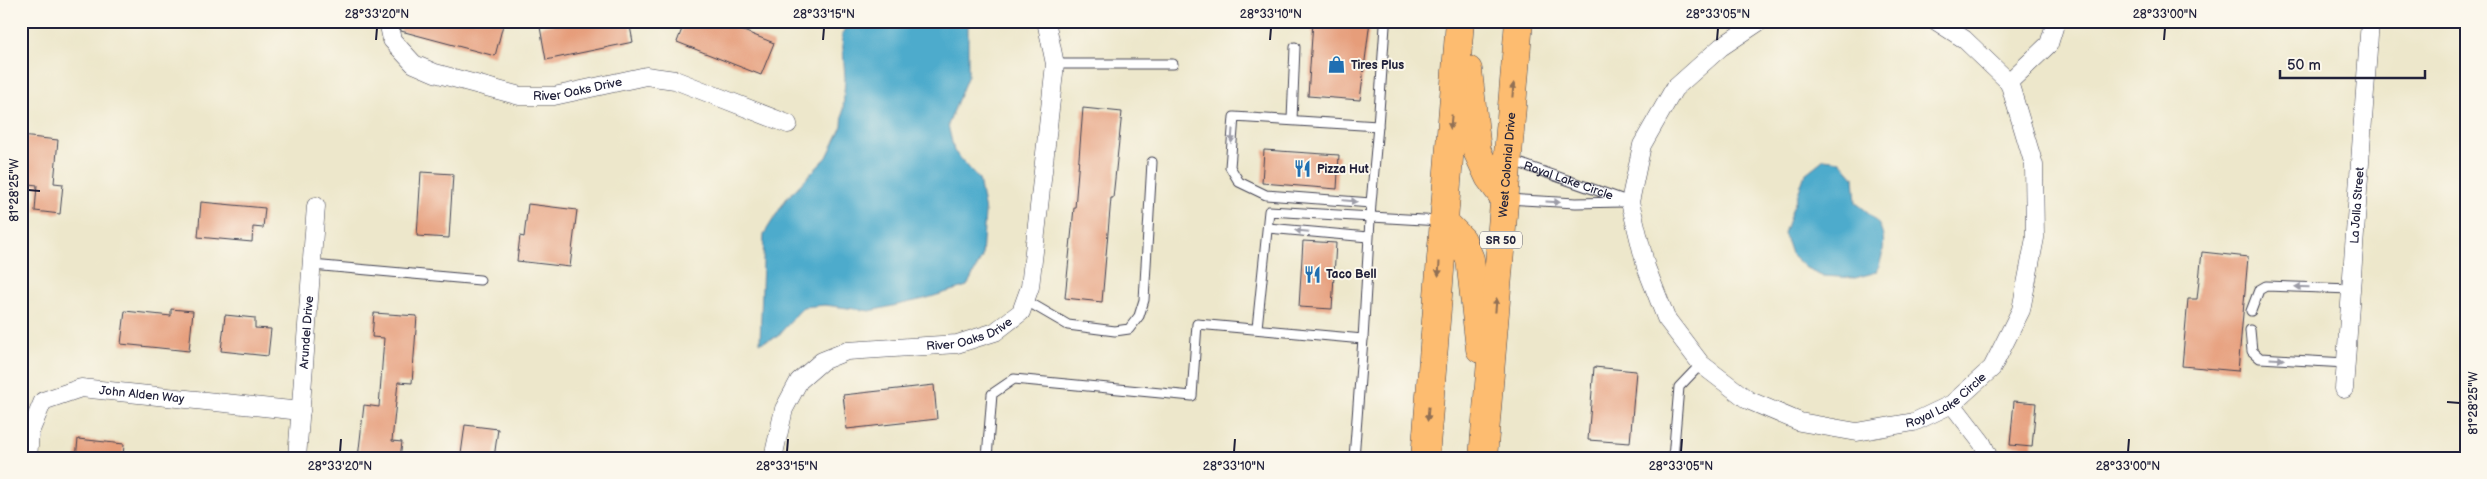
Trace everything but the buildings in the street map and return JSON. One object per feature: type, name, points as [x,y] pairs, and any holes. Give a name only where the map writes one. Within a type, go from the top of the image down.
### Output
[{"type":"highway","points":[[1461,21],[1476,151],[1489,177],[1504,199]]},
{"type":"highway","points":[[1425,458],[1443,221],[1461,21]]},
{"type":"highway","name":"West Colonial Drive","points":[[1483,458],[1519,21]]},
{"type":"highway","points":[[1443,221],[1462,240],[1470,259],[1487,413]]},
{"type":"street","name":"River Oaks Drive","points":[[388,21],[392,40],[414,64],[435,73],[520,96],[554,96],[646,76],[675,80],[788,124]]},
{"type":"street","name":"River Oaks Drive","points":[[773,458],[784,409],[799,381],[822,361],[847,351],[958,344],[995,332],[1021,312],[1030,286],[1055,64],[1046,21]]},
{"type":"street","name":"Royal Lake Circle","points":[[1760,21],[1721,47],[1674,89],[1642,145],[1630,202],[1646,267],[1666,318],[1701,364],[1748,400],[1800,422],[1857,432],[1914,422],[1952,404],[1992,368],[2021,310],[2035,238],[2034,164],[2009,82],[1964,39],[1936,21]]},
{"type":"street","points":[[2009,82],[2049,44],[2056,21]]},
{"type":"street","name":"La Jolla Street","points":[[2344,389],[2370,21]]},
{"type":"street","name":"Arundel Drive","points":[[298,458],[316,206]]},
{"type":"street","name":"John Alden Way","points":[[28,458],[30,432],[43,401],[80,388],[301,411]]},
{"type":"street","points":[[1952,404],[1982,443],[1989,458]]},
{"type":"lane","points":[[1354,458],[1368,237],[1385,26]]},
{"type":"lane","points":[[1292,120],[1295,47]]},
{"type":"lane","points":[[1055,64],[1172,64]]},
{"type":"lane","points":[[1371,203],[1266,195],[1239,182],[1230,167],[1234,117],[1378,126]]},
{"type":"lane","name":"Royal Lake Circle","points":[[1508,160],[1630,202]]},
{"type":"lane","points":[[1025,300],[1068,325],[1115,332],[1129,329],[1139,316],[1144,300],[1152,162]]},
{"type":"lane","name":"Royal Lake Circle","points":[[1504,199],[1576,204],[1630,202]]},
{"type":"lane","points":[[1257,328],[1269,211],[1443,221]]},
{"type":"lane","points":[[1268,228],[1368,237]]},
{"type":"lane","points":[[312,265],[480,280]]},
{"type":"lane","points":[[2251,312],[2259,290],[2266,286],[2351,289]]},
{"type":"lane","points":[[987,458],[992,394],[1014,379],[1192,396],[1197,324],[1363,339]]},
{"type":"lane","points":[[2250,330],[2252,351],[2260,358],[2346,363]]},
{"type":"lane","points":[[1673,458],[1679,387],[1701,364]]},
{"type":"water","points":[[849,21],[968,21],[968,75],[948,125],[954,151],[979,179],[985,212],[982,257],[967,286],[924,299],[870,311],[825,305],[803,307],[777,337],[760,343],[764,234],[786,199],[827,157],[842,126],[845,78],[842,34]]},
{"type":"water","points":[[1824,159],[1840,161],[1854,177],[1856,203],[1874,218],[1879,225],[1884,241],[1877,272],[1855,278],[1824,276],[1806,268],[1791,254],[1784,233],[1805,174]]},
{"type":"place","name":"Tires Plus","points":[[1337,65]]},
{"type":"place","name":"Pizza Hut","points":[[1303,169]]},
{"type":"place","name":"Taco Bell","points":[[1312,274]]}]
